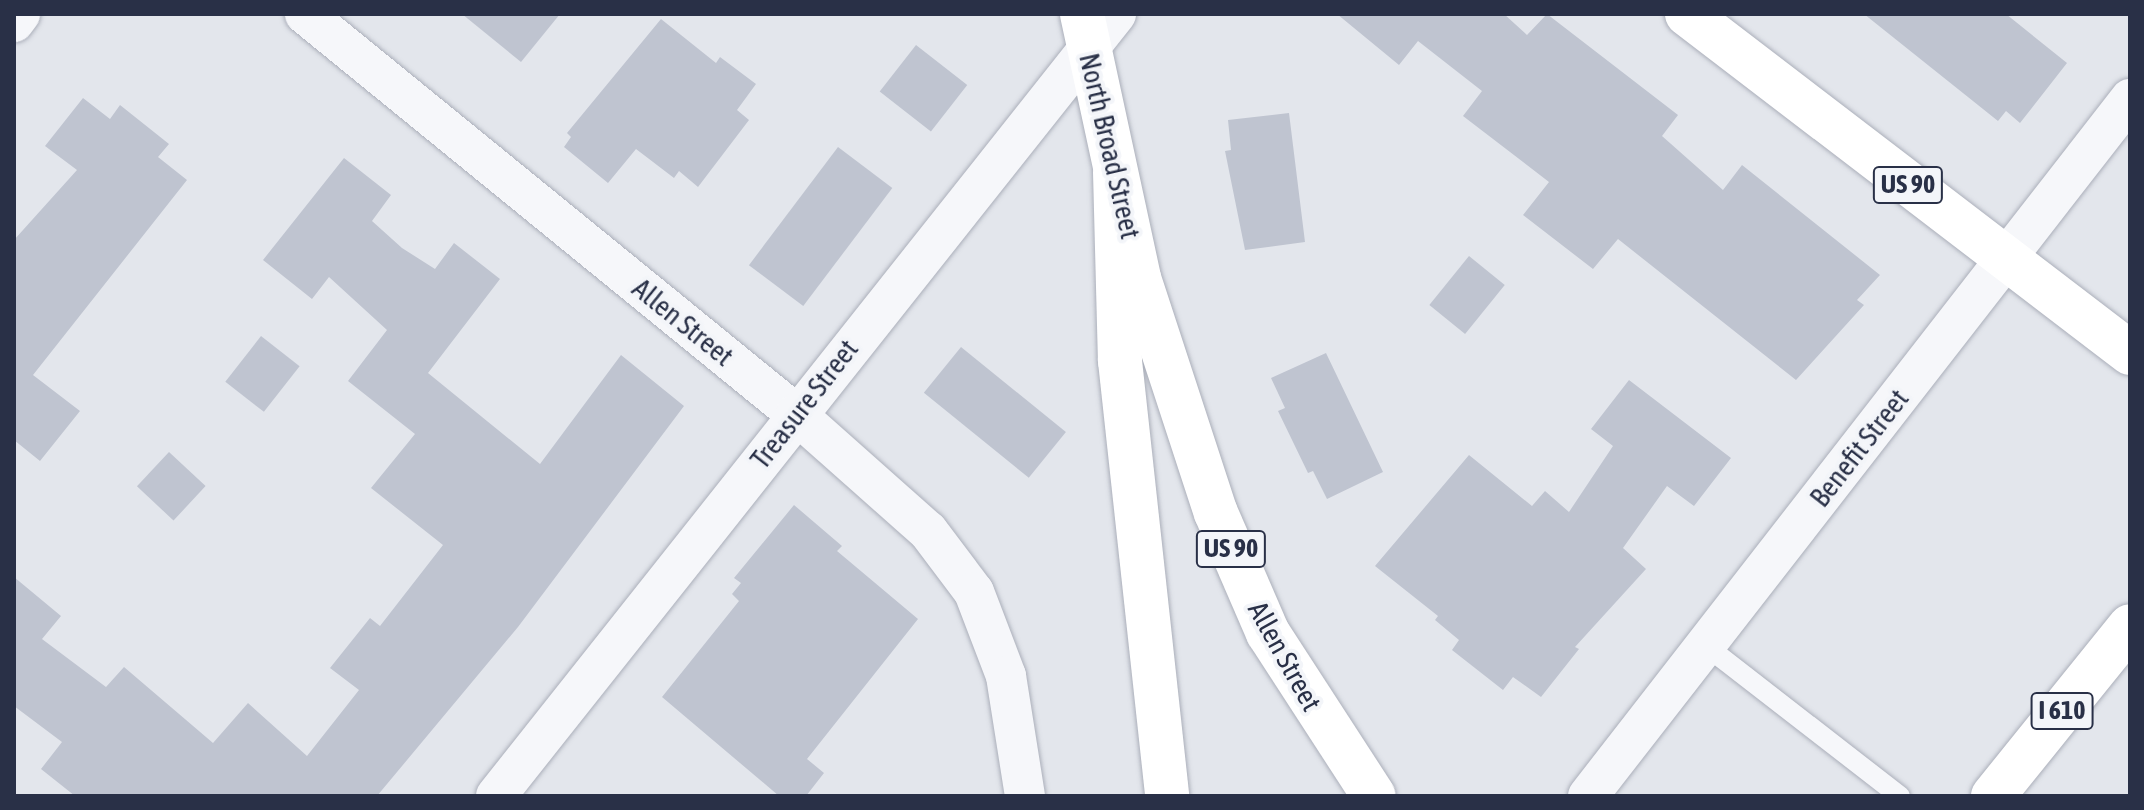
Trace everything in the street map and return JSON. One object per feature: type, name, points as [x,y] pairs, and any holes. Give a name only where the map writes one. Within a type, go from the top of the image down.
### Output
[{"type":"main road","name":"US 90","points":[[1687,14],[2130,353]]},
{"type":"main road","name":"North Broad Street","points":[[1085,32],[1139,278]]},
{"type":"main road","points":[[1115,172],[1120,361],[1167,796]]},
{"type":"main road","name":"Allen Street","points":[[1139,278],[1216,513],[1268,633],[1374,796]]},
{"type":"main road","name":"I 610","points":[[1993,796],[2130,626]]},
{"type":"street","points":[[14,22],[20,14]]},
{"type":"street","name":"Allen Street","points":[[305,14],[796,414],[928,531],[974,592],[1006,676],[1025,796]]},
{"type":"street","name":"Treasure Street","points":[[496,796],[796,414],[1085,32],[1116,14]]},
{"type":"street","name":"Benefit Street","points":[[1588,796],[2130,99]]},
{"type":"lane","points":[[1705,645],[1900,796]]},
{"type":"building","points":[[462,14],[560,14],[521,62]]},
{"type":"building","points":[[1337,14],[1504,14],[1527,35],[1547,14],[1678,115],[1662,136],[1723,190],[1742,165],[1880,275],[1857,300],[1864,305],[1796,380],[1618,239],[1593,269],[1523,215],[1549,182],[1463,116],[1482,91],[1418,41],[1399,65]]},
{"type":"building","points":[[1864,14],[2006,14],[2067,63],[2020,123],[2006,111],[1998,121]]},
{"type":"building","points":[[661,19],[716,63],[720,57],[756,84],[737,110],[749,120],[698,187],[679,171],[674,178],[636,149],[608,183],[564,147],[571,137],[567,133]]},
{"type":"building","points":[[916,45],[967,85],[931,132],[880,91]]},
{"type":"building","points":[[83,98],[110,119],[120,105],[169,144],[158,157],[187,180],[33,375],[80,411],[40,461],[14,440],[14,240],[77,170],[45,146]]},
{"type":"building","points":[[1289,113],[1305,242],[1245,250],[1225,151],[1231,150],[1228,120]]},
{"type":"building","points":[[838,147],[892,188],[803,306],[749,265]]},
{"type":"building","points":[[344,158],[391,195],[372,221],[402,248],[435,269],[454,243],[500,279],[428,373],[540,464],[621,355],[684,406],[518,627],[377,796],[75,796],[41,769],[62,742],[14,706],[14,577],[61,616],[42,639],[106,687],[124,667],[213,743],[248,703],[307,756],[359,690],[330,668],[370,618],[380,626],[443,545],[371,488],[415,434],[348,381],[387,330],[329,277],[312,299],[263,260]]},
{"type":"building","points":[[1469,256],[1505,285],[1465,334],[1429,305]]},
{"type":"building","points":[[261,336],[300,366],[264,412],[225,382]]},
{"type":"building","points":[[961,347],[1066,432],[1029,478],[924,393]]},
{"type":"building","points":[[1326,353],[1383,472],[1327,499],[1313,471],[1308,473],[1278,411],[1285,408],[1271,378]]},
{"type":"building","points":[[1629,380],[1731,458],[1694,506],[1667,486],[1623,548],[1646,569],[1575,647],[1579,649],[1541,697],[1513,677],[1503,690],[1452,650],[1459,640],[1435,620],[1438,616],[1375,566],[1469,455],[1532,506],[1545,491],[1569,512],[1613,446],[1591,429]]},
{"type":"building","points":[[169,452],[206,486],[174,520],[137,486]]},
{"type":"building","points":[[794,505],[842,546],[837,551],[918,619],[807,759],[824,773],[806,796],[779,796],[662,697],[739,601],[732,594],[741,583],[734,578]]}]
